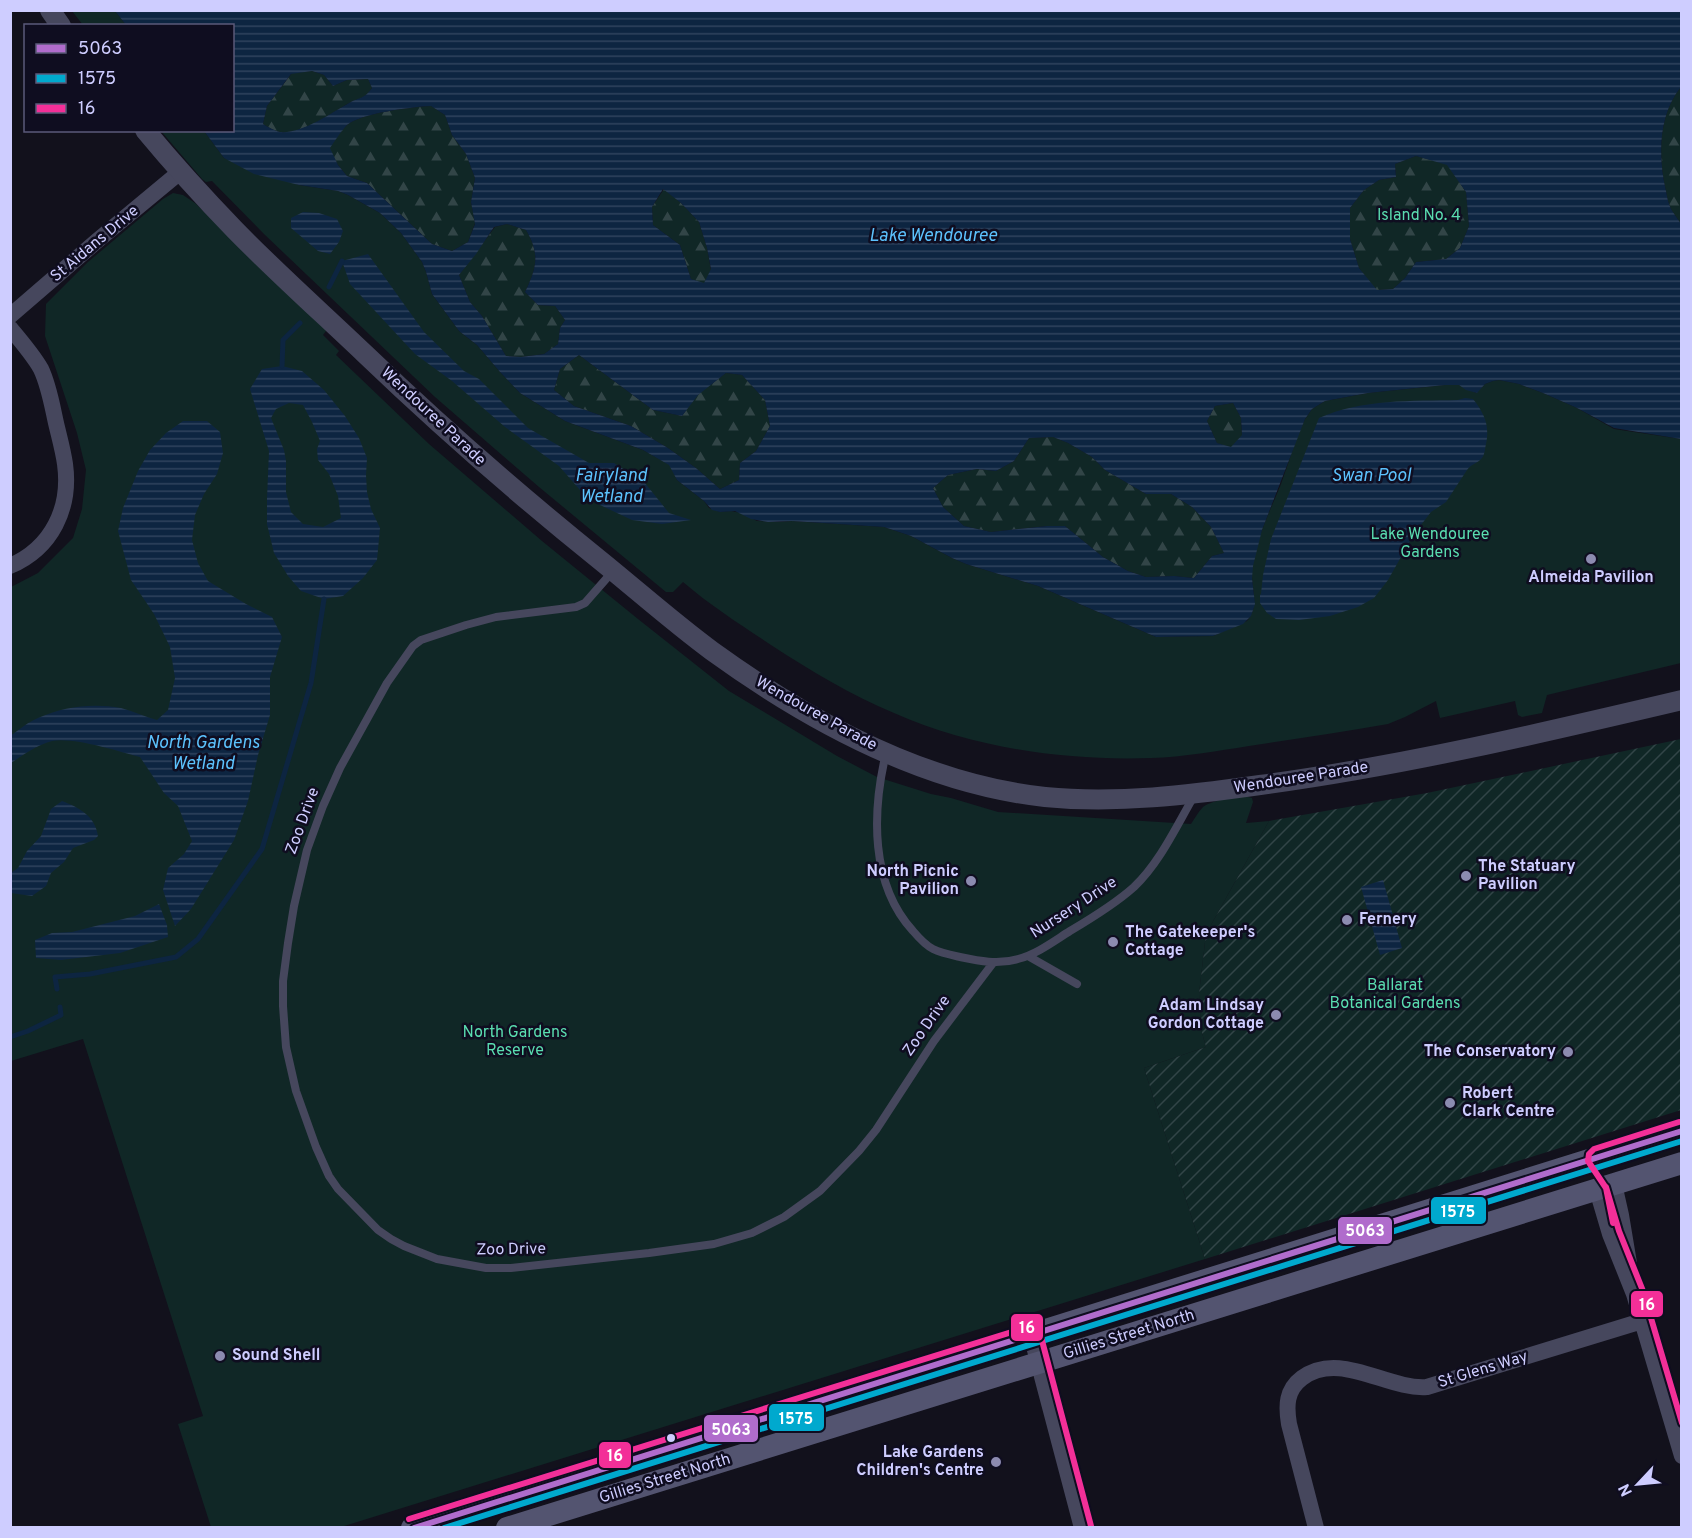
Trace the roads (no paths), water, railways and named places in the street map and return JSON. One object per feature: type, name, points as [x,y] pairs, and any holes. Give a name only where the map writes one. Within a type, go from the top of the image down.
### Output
[{"type":"main road","name":"Gillies Street North","points":[[412,1527],[1682,1131]]},
{"type":"main road","points":[[1597,1158],[1605,1187]]},
{"type":"main road","name":"Gillies Street North","points":[[508,1527],[1682,1163]]},
{"type":"street","points":[[50,10],[60,24]]},
{"type":"street","name":"Wendouree Parade","points":[[147,132],[180,172],[238,234],[418,405],[493,472],[613,572],[682,628],[740,670],[787,700],[839,730],[886,753],[926,768],[988,787],[1043,796],[1099,800],[1195,794],[1302,780],[1379,766],[1682,700]]},
{"type":"street","name":"St Aidans Drive","points":[[10,316],[180,172]]},
{"type":"street","points":[[10,328],[33,357],[46,383],[65,465],[66,481],[63,504],[46,542],[34,553],[10,566]]},
{"type":"street","points":[[1605,1187],[1621,1215],[1634,1294],[1680,1447]]},
{"type":"street","name":"St Glens Way","points":[[1316,1527],[1289,1424],[1287,1408],[1290,1392],[1304,1376],[1314,1371],[1344,1369],[1406,1386],[1427,1387],[1642,1321]]},
{"type":"street","points":[[1031,1335],[1082,1527]]},
{"type":"street","points":[[500,1500],[508,1527]]},
{"type":"lane","name":"Zoo Drive","points":[[613,572],[585,603],[576,607],[496,617],[421,640],[413,646],[387,683],[340,768],[323,806],[307,850],[294,906],[283,981],[283,1006],[286,1047],[296,1091],[315,1147],[338,1189],[378,1230],[404,1246],[437,1259],[477,1266],[511,1268],[649,1253],[714,1244],[752,1233],[784,1217],[820,1191],[859,1151],[876,1130],[934,1041],[993,963]]},
{"type":"lane","points":[[886,753],[878,791],[877,826],[882,868],[892,901],[910,928],[931,948],[944,953],[993,963]]},
{"type":"lane","name":"Nursery Drive","points":[[993,963],[1028,956],[1079,926],[1135,886],[1161,852],[1195,794]]},
{"type":"lane","points":[[1028,956],[1077,984]]},
{"type":"water","name":"Lake Wendouree","points":[[115,11],[1681,11],[1681,87],[1668,110],[1661,151],[1668,202],[1681,224],[1681,439],[1614,428],[1543,393],[1519,384],[1499,380],[1485,384],[1477,393],[1459,385],[1445,385],[1368,393],[1325,401],[1312,409],[1305,419],[1262,530],[1253,566],[1255,604],[1251,616],[1243,624],[1213,636],[1156,637],[1038,586],[966,564],[911,536],[884,527],[792,521],[768,522],[751,519],[735,511],[712,510],[677,480],[669,465],[643,450],[565,421],[520,393],[477,345],[459,331],[432,294],[422,262],[401,233],[380,213],[338,191],[299,185],[254,174],[224,158],[205,132],[234,132],[234,24],[125,24]],"holes":[[[312,71],[324,75],[333,86],[347,80],[368,79],[372,88],[364,96],[316,122],[298,130],[280,132],[263,124],[267,106],[291,74]],[[431,106],[445,115],[452,135],[466,154],[475,178],[471,202],[475,224],[468,242],[452,251],[432,244],[367,183],[347,176],[338,165],[330,148],[345,127],[354,121],[387,111]],[[1416,156],[1447,165],[1466,192],[1469,226],[1460,248],[1446,259],[1416,262],[1405,278],[1393,289],[1377,290],[1359,268],[1350,239],[1350,208],[1364,190],[1379,180],[1396,177],[1395,164]],[[663,189],[681,203],[699,222],[711,269],[704,283],[691,279],[680,245],[653,225],[652,207]],[[507,224],[526,230],[533,246],[535,261],[525,292],[538,305],[555,306],[565,320],[560,328],[558,344],[544,354],[506,356],[482,316],[470,302],[459,275],[494,227]],[[579,355],[653,410],[682,416],[698,395],[726,373],[742,375],[765,400],[770,426],[756,451],[740,463],[739,480],[720,489],[668,448],[631,426],[574,406],[554,390],[560,369]],[[1233,403],[1241,418],[1242,435],[1231,447],[1217,443],[1207,421],[1215,406]],[[1053,437],[1092,457],[1105,470],[1146,494],[1171,494],[1192,507],[1211,527],[1224,553],[1212,556],[1194,578],[1146,577],[1128,571],[1103,557],[1065,526],[991,532],[964,526],[943,507],[933,488],[948,475],[977,469],[996,471],[1014,461],[1029,438]]]},
{"type":"water","points":[[303,212],[319,213],[337,219],[343,231],[339,242],[330,254],[318,251],[291,228],[291,218]]},
{"type":"water","name":"Fairyland Wetland","points":[[368,254],[424,332],[464,371],[479,379],[528,428],[589,463],[614,463],[645,483],[669,513],[691,520],[662,524],[632,520],[600,505],[580,490],[559,466],[505,427],[452,381],[415,354],[350,284],[342,261]]},
{"type":"water","points":[[282,366],[302,371],[324,390],[345,416],[359,438],[367,458],[367,492],[371,509],[380,528],[377,560],[363,578],[343,596],[324,599],[301,591],[288,576],[274,553],[267,524],[269,451],[250,389],[262,369]],"holes":[[[289,403],[303,405],[320,441],[317,449],[318,460],[329,474],[338,496],[341,518],[323,527],[303,524],[291,512],[286,492],[284,450],[271,418],[276,409]]]},
{"type":"water","name":"Swan Pool","points":[[1473,399],[1485,420],[1487,437],[1483,456],[1469,468],[1446,502],[1431,512],[1414,534],[1388,580],[1374,598],[1358,607],[1330,616],[1299,620],[1276,619],[1267,613],[1260,603],[1260,595],[1271,539],[1319,418],[1370,404]]},
{"type":"water","name":"North Gardens Wetland","points":[[183,421],[207,421],[220,432],[223,453],[217,474],[204,494],[195,515],[192,540],[198,563],[208,581],[272,617],[282,637],[270,677],[270,715],[248,801],[234,840],[191,909],[175,926],[163,890],[168,868],[184,854],[192,841],[178,806],[164,793],[140,757],[96,745],[61,740],[52,741],[30,750],[11,763],[10,736],[34,720],[69,708],[90,706],[126,709],[157,720],[168,710],[175,678],[170,647],[154,614],[131,580],[118,531],[123,508],[138,471],[150,450],[166,433]]},
{"type":"water","points":[[62,801],[86,814],[94,823],[98,836],[94,840],[73,848],[64,862],[51,873],[46,886],[32,896],[11,893],[11,873],[18,868],[27,851],[41,836],[51,809]]},
{"type":"water","points":[[1383,880],[1402,948],[1380,955],[1361,887]]},
{"type":"water","points":[[159,904],[167,925],[168,937],[120,953],[61,960],[36,958],[35,940],[52,933],[72,932],[135,916]]},
{"type":"waterway","points":[[329,287],[342,261]]},
{"type":"waterway","points":[[282,366],[283,340],[300,323]]},
{"type":"waterway","points":[[57,989],[55,977],[90,974],[176,957],[198,939],[262,849],[311,683],[324,599]]},
{"type":"waterway","points":[[10,1037],[61,1015],[60,1007]]},
{"type":"place","name":"Almeida Pavilion","points":[[1591,559]]},
{"type":"place","name":"The Statuary Pavilion","points":[[1466,876]]},
{"type":"place","name":"North Picnic Pavilion","points":[[971,881]]},
{"type":"place","name":"Fernery","points":[[1347,920]]},
{"type":"place","name":"The Gatekeeper's Cottage","points":[[1113,942]]},
{"type":"place","name":"Adam Lindsay Gordon Cottage","points":[[1276,1015]]},
{"type":"place","name":"The Conservatory","points":[[1568,1052]]},
{"type":"place","name":"Robert Clark Centre","points":[[1450,1103]]},
{"type":"place","name":"Sound Shell","points":[[220,1356]]},
{"type":"place","name":"Lake Gardens Children's Centre","points":[[996,1462]]},
{"type":"park label","name":"Island No. 4","points":[[1419,216]]},
{"type":"park label","name":"Lake Wendouree Gardens","points":[[1430,544]]},
{"type":"park label","name":"Ballarat Botanical Gardens","points":[[1395,995]]},
{"type":"park label","name":"North Gardens Reserve","points":[[515,1042]]}]
